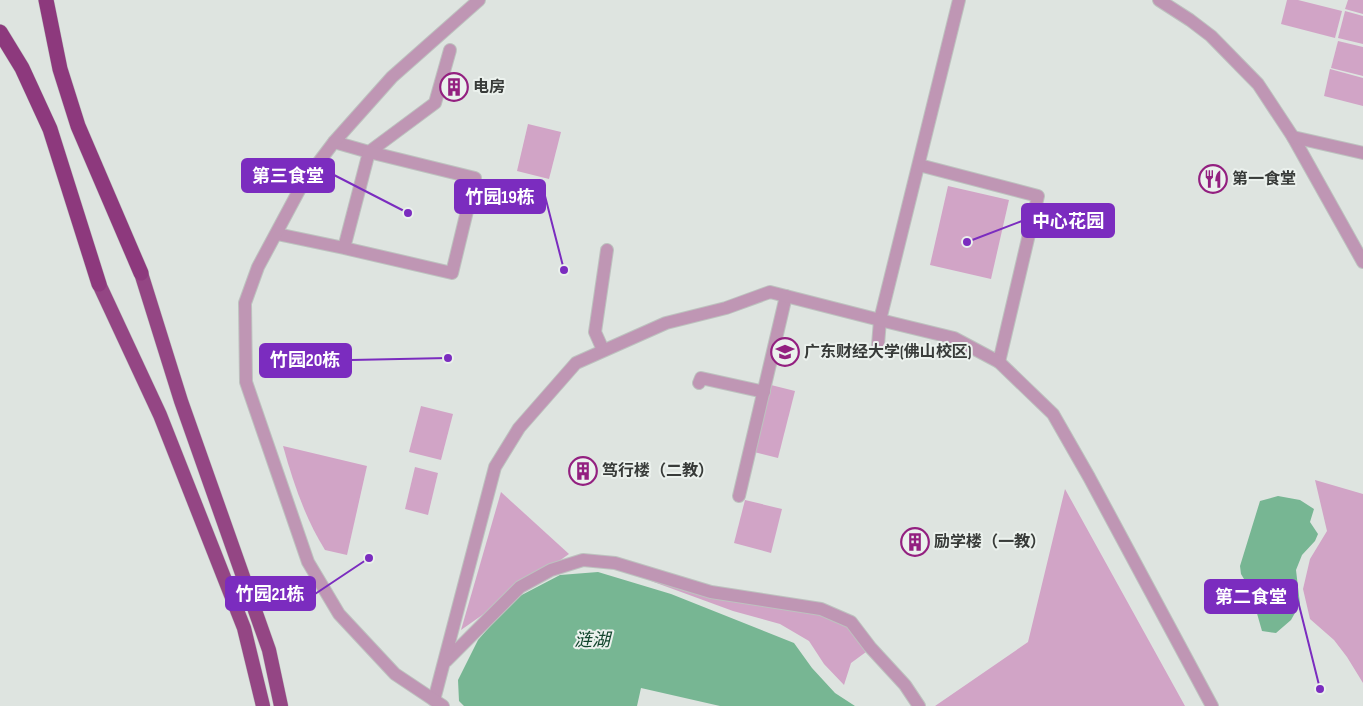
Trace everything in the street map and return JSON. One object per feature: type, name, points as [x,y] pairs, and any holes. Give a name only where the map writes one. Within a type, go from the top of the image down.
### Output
[{"type":"highway","points":[[46,0],[60,69],[78,126],[141,273],[181,401],[269,650],[281,706]]},
{"type":"highway","points":[[0,32],[22,68],[50,129],[100,284],[160,415],[244,628],[262,706]]},
{"type":"street","points":[[479,0],[392,77],[334,142],[303,183],[258,266],[245,302],[246,382],[308,562],[339,614],[395,674],[438,703],[444,663],[496,467],[519,428],[552,388],[576,363],[666,323],[726,308],[770,292],[954,338],[999,362],[1053,414],[1212,706]]},
{"type":"street","points":[[878,345],[880,320],[959,0]]},
{"type":"street","points":[[1158,0],[1211,36],[1258,84],[1293,137],[1363,262]]},
{"type":"street","points":[[344,248],[369,152],[435,103],[450,50]]},
{"type":"street","points":[[1293,137],[1363,153]]},
{"type":"street","points":[[276,234],[452,273],[475,178],[334,142]]},
{"type":"street","points":[[919,164],[1038,196],[999,362]]},
{"type":"street","points":[[603,350],[595,332],[607,250]]},
{"type":"street","points":[[739,496],[786,296]]},
{"type":"street","points":[[699,384],[701,378],[764,392]]},
{"type":"street","points":[[444,663],[520,587],[552,570],[583,560],[615,564],[711,592],[822,609],[851,622],[870,647],[905,685],[920,706]]},
{"type":"shaded area","points":[[1287,0],[1298,0],[1342,11],[1335,38],[1281,24]]},
{"type":"shaded area","points":[[1348,0],[1363,0],[1363,14],[1345,9]]},
{"type":"shaded area","points":[[1345,11],[1363,16],[1363,44],[1338,38]]},
{"type":"shaded area","points":[[1338,41],[1363,47],[1363,76],[1331,68]]},
{"type":"shaded area","points":[[1330,69],[1363,78],[1363,106],[1324,96]]},
{"type":"shaded area","points":[[528,124],[561,132],[549,179],[517,171]]},
{"type":"shaded area","points":[[948,186],[1009,200],[991,279],[930,265]]},
{"type":"shaded area","points":[[771,385],[795,391],[778,458],[754,452]]},
{"type":"shaded area","points":[[421,406],[453,414],[441,460],[409,452]]},
{"type":"shaded area","points":[[283,446],[367,466],[347,555],[325,550],[300,500]]},
{"type":"shaded area","points":[[415,467],[438,473],[428,515],[405,509]]},
{"type":"shaded area","points":[[1315,480],[1363,494],[1363,683],[1334,640],[1310,619],[1303,589],[1310,559],[1327,531]]},
{"type":"shaded area","points":[[1065,489],[1185,706],[935,706],[1028,642]]},
{"type":"shaded area","points":[[501,492],[569,554],[461,630]]},
{"type":"shaded area","points":[[745,500],[782,509],[771,553],[734,543]]},
{"type":"shaded area","points":[[651,581],[671,583],[817,612],[849,624],[866,652],[851,663],[844,685],[824,664],[809,641],[780,624],[733,611]]},
{"type":"water","points":[[1278,496],[1300,500],[1314,509],[1310,522],[1318,534],[1315,541],[1302,555],[1296,570],[1300,604],[1291,620],[1276,633],[1262,631],[1250,589],[1241,574],[1240,566],[1260,501]]},
{"type":"water","name":"涟湖","points":[[598,572],[671,594],[794,643],[812,668],[835,693],[855,706],[720,706],[641,688],[637,706],[464,706],[459,701],[458,680],[478,640],[514,599],[560,575]]},
{"type":"place","name":"电房","points":[[454,87]]},
{"type":"place","name":"第一食堂","points":[[1213,179]]},
{"type":"place","name":"第三食堂","points":[[408,213]]},
{"type":"place","name":"中心花园","points":[[967,242]]},
{"type":"place","name":"竹园19栋","points":[[564,270]]},
{"type":"place","name":"广东财经大学(佛山校区)","points":[[785,352]]},
{"type":"place","name":"竹园20栋","points":[[448,358]]},
{"type":"place","name":"笃行楼（二教）","points":[[583,471]]},
{"type":"place","name":"励学楼（一教）","points":[[915,542]]},
{"type":"place","name":"竹园21栋","points":[[369,558]]},
{"type":"place","name":"第二食堂","points":[[1320,689]]}]
